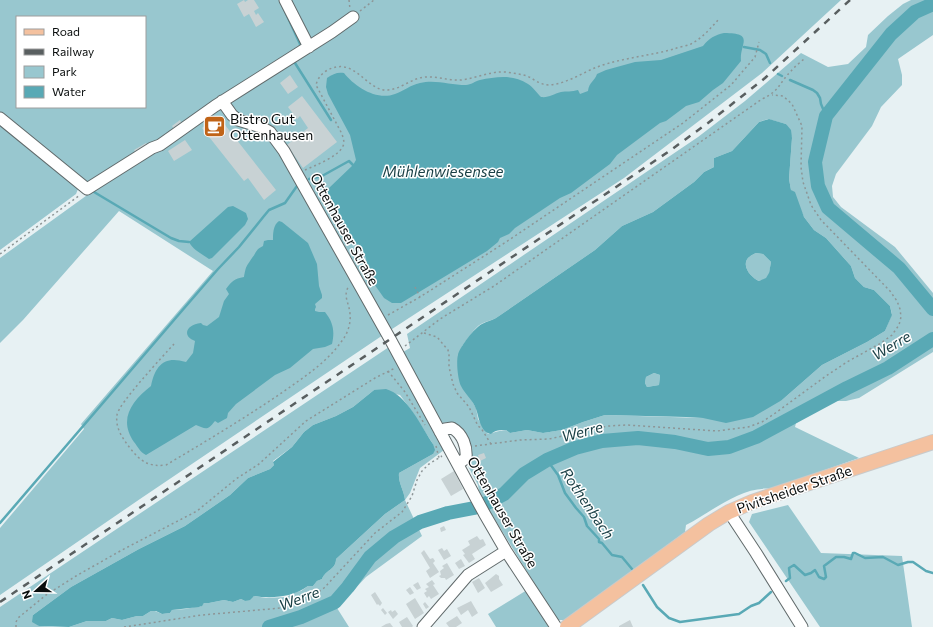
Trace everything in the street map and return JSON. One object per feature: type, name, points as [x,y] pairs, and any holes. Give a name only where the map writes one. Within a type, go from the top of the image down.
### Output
[{"type":"main road","name":"Pivitsheider Straße","points":[[567,627],[710,524],[729,512],[752,502],[933,442]]},
{"type":"street","points":[[285,0],[309,48]]},
{"type":"street","points":[[0,118],[88,189],[152,148],[160,145],[222,101],[309,48],[353,17]]},
{"type":"street","name":"Ottenhauser Straße","points":[[222,101],[232,115],[238,120],[261,127],[270,132],[284,151],[380,320],[484,514],[506,551],[556,627]]},
{"type":"street","points":[[440,432],[449,428],[461,435],[466,448],[466,458],[458,464]]},
{"type":"street","points":[[729,512],[802,627]]},
{"type":"street","points":[[424,627],[468,575],[506,551]]},
{"type":"path","points":[[353,17],[374,0]]},
{"type":"path","points":[[297,174],[328,159],[338,152],[343,146],[344,140],[342,134],[316,85],[316,81],[324,72],[330,69],[345,67],[353,70],[382,90],[389,90],[423,77],[461,80],[491,72],[516,73],[527,76],[544,85],[552,85],[597,67],[656,54],[690,44],[701,38],[718,20]]},
{"type":"path","points":[[380,320],[420,297],[506,242],[683,123],[731,85],[755,55],[759,43]]},
{"type":"path","points":[[397,351],[410,344],[440,319],[494,286],[762,99],[772,95],[779,88],[790,71],[805,58]]},
{"type":"path","points":[[466,448],[520,440],[562,437],[608,426],[655,426],[717,431],[748,427],[762,422],[826,376],[892,335],[899,325],[901,317],[897,301],[890,291],[821,220],[811,205],[803,182],[801,167],[802,126],[792,104],[783,96],[772,95]]},
{"type":"path","points":[[0,254],[88,189]]},
{"type":"path","points":[[174,344],[154,365],[117,414],[117,425],[123,438],[136,456],[145,463],[156,466],[166,465],[244,419],[315,370],[330,357],[345,337],[350,324],[346,291],[349,286],[357,281]]},
{"type":"path","points":[[415,287],[420,297]]},
{"type":"path","points":[[424,333],[437,337],[448,350],[451,379],[455,389],[469,407],[478,426],[481,428],[491,444]]},
{"type":"path","points":[[16,627],[18,618],[46,595],[115,553],[197,510],[236,479],[259,464],[306,421],[403,363]]},
{"type":"path","points":[[388,371],[405,392],[428,430]]},
{"type":"path","points":[[436,445],[439,458]]},
{"type":"path","points":[[124,627],[202,615],[281,608],[308,599],[324,588],[375,533],[402,512],[412,496],[417,480],[422,471],[429,464],[451,451]]},
{"type":"green space","points":[[0,0],[841,0],[762,73],[624,178],[389,331],[0,595],[0,528],[84,429],[81,424],[213,271],[119,211],[23,320],[0,343],[0,258],[90,193],[0,115]]},
{"type":"green space","points":[[911,0],[933,0],[933,35],[898,59],[902,75],[902,85],[881,107],[872,126],[836,174],[832,186],[833,197],[841,207],[895,247],[933,293],[933,352],[859,398],[846,401],[836,401],[826,405],[796,423],[795,427],[859,458],[771,489],[749,491],[738,495],[686,525],[685,532],[567,620],[558,620],[489,510],[479,491],[478,485],[468,466],[470,460],[456,424],[449,422],[443,423],[441,421],[403,352],[410,348],[407,334],[698,137],[745,101],[801,53],[828,67],[848,64],[866,47],[868,35],[903,4]],"holes":[[[768,119],[786,124],[792,138],[789,179],[791,190],[804,217],[814,230],[826,238],[851,266],[855,278],[864,287],[874,290],[890,306],[892,314],[885,331],[822,365],[782,400],[703,418],[605,415],[562,430],[543,433],[527,430],[510,433],[506,430],[488,434],[478,419],[476,408],[468,394],[462,346],[476,328],[483,323],[496,318],[595,250],[622,226],[653,212],[694,182],[704,172],[714,167],[714,158],[732,151],[759,122]]]},
{"type":"green space","points":[[0,123],[76,184],[78,189],[76,194],[0,250]]},
{"type":"green space","points":[[756,253],[763,254],[771,262],[769,274],[766,279],[759,281],[748,272],[746,265],[748,258]]},
{"type":"green space","points":[[389,347],[444,447],[444,450],[420,468],[410,493],[405,500],[399,480],[399,473],[433,454],[433,444],[400,395],[374,390],[353,407],[336,416],[313,425],[304,432],[292,447],[273,461],[274,465],[270,469],[248,478],[230,495],[185,526],[139,549],[71,587],[33,615],[39,626],[53,627],[0,627],[0,607]]},
{"type":"green space","points":[[654,373],[660,375],[659,385],[647,387],[645,383],[646,377]]},
{"type":"green space","points":[[405,500],[422,536],[366,577],[337,608],[349,627],[69,627],[87,621],[106,621],[112,618],[122,620],[143,616],[151,611],[162,614],[170,613],[172,610],[200,607],[204,603],[224,600],[233,602],[241,599],[245,601],[254,596],[266,598],[286,597],[301,591],[308,586],[313,586],[317,581],[322,579],[326,573],[333,568],[336,563],[336,559],[385,514]]},
{"type":"green space","points":[[788,505],[821,553],[902,556],[912,627],[820,627],[749,522],[752,514]]},
{"type":"green space","points":[[527,590],[549,627],[496,627],[488,614]]},
{"type":"water","name":"Mühlenwiesensee","points":[[724,33],[740,35],[743,37],[744,41],[741,61],[723,83],[699,102],[686,106],[666,121],[660,123],[617,155],[610,164],[571,193],[560,198],[515,228],[509,234],[500,238],[498,242],[487,251],[401,303],[392,303],[384,298],[372,281],[367,269],[366,258],[363,250],[350,237],[328,199],[327,193],[329,188],[353,165],[356,160],[350,135],[328,94],[326,87],[327,78],[331,75],[344,73],[360,88],[381,96],[395,94],[413,85],[426,82],[466,85],[480,80],[504,77],[516,79],[528,84],[541,97],[578,90],[580,94],[588,91],[597,74],[606,70],[635,62],[661,60],[703,46],[712,37]]},
{"type":"water","points":[[769,119],[786,124],[791,130],[792,138],[789,179],[791,190],[795,192],[804,217],[814,230],[826,238],[851,266],[855,278],[864,287],[874,290],[890,306],[892,315],[885,331],[822,365],[782,400],[753,417],[726,423],[703,418],[605,415],[562,430],[543,433],[527,430],[510,433],[506,430],[500,430],[491,434],[487,433],[480,424],[475,406],[461,386],[458,375],[457,362],[459,352],[472,333],[479,326],[496,318],[595,250],[622,226],[653,212],[694,182],[704,172],[714,167],[714,158],[732,151],[759,122]],"holes":[[[756,253],[763,254],[771,262],[769,273],[766,278],[759,281],[748,272],[746,265],[748,258]],[[654,373],[660,375],[659,385],[647,387],[645,383],[646,377]]]},
{"type":"water","points":[[233,206],[246,213],[248,219],[245,225],[212,258],[209,259],[195,250],[189,242],[228,207]]},
{"type":"water","points":[[279,221],[308,243],[317,264],[319,286],[322,295],[322,298],[315,304],[315,311],[325,312],[330,319],[333,327],[332,344],[313,349],[290,368],[275,375],[236,404],[228,413],[227,418],[218,423],[215,421],[208,428],[196,425],[146,455],[141,451],[129,434],[127,418],[129,411],[138,398],[151,386],[155,373],[162,364],[166,361],[172,360],[186,362],[193,353],[195,341],[188,336],[187,333],[189,328],[201,323],[207,326],[219,317],[224,301],[229,294],[226,289],[234,281],[244,277],[247,265],[257,250],[263,246],[264,241],[273,240],[274,227]]},
{"type":"water","points":[[386,389],[394,392],[407,404],[433,444],[435,450],[433,454],[399,473],[399,480],[405,500],[385,514],[336,559],[336,563],[333,568],[313,586],[308,586],[289,595],[275,597],[254,596],[250,600],[245,601],[241,599],[233,602],[224,600],[204,603],[199,607],[172,610],[170,613],[162,614],[156,611],[151,611],[143,616],[122,620],[112,618],[106,621],[87,621],[69,627],[39,626],[32,622],[33,615],[71,587],[139,549],[185,526],[230,495],[248,478],[270,469],[274,465],[273,462],[292,447],[304,432],[313,425],[336,416],[353,407],[374,390]]},
{"type":"building","points":[[244,0],[245,2],[248,0],[254,0],[259,8],[254,11],[256,15],[258,13],[264,22],[256,27],[249,14],[244,17],[237,4]]},
{"type":"building","points":[[290,75],[298,87],[288,94],[280,83]]},
{"type":"building","points":[[302,96],[337,142],[303,168],[287,145],[308,128],[300,116],[297,119],[288,107]]},
{"type":"building","points":[[218,116],[276,190],[264,200],[248,178],[244,181],[202,128]]},
{"type":"building","points":[[180,120],[182,124],[175,130],[172,126]]},
{"type":"building","points":[[185,140],[192,150],[174,161],[168,151]]},
{"type":"building","points":[[146,143],[149,147],[137,154],[134,150]]},
{"type":"building","points":[[484,453],[486,458],[480,461],[478,455]]},
{"type":"building","points":[[454,471],[463,489],[451,496],[441,479]]},
{"type":"building","points":[[444,526],[446,530],[441,532],[440,528]]},
{"type":"building","points":[[477,536],[480,540],[483,539],[486,545],[472,554],[475,559],[469,563],[463,555],[465,554],[462,550],[470,545],[468,541]]},
{"type":"building","points":[[442,548],[444,551],[447,549],[451,556],[444,560],[438,550]]},
{"type":"building","points":[[424,550],[430,559],[433,558],[435,561],[433,563],[439,572],[430,578],[426,571],[430,568],[421,553]]},
{"type":"building","points":[[461,559],[465,566],[459,569],[455,563]]},
{"type":"building","points":[[447,563],[454,575],[446,580],[445,578],[441,578],[439,576],[441,575],[440,571],[444,568],[442,566]]},
{"type":"building","points":[[496,574],[499,576],[499,579],[503,585],[491,592],[485,583]]},
{"type":"building","points":[[479,578],[485,588],[478,593],[472,582]]},
{"type":"building","points":[[432,580],[435,584],[433,585],[439,594],[431,599],[429,596],[427,598],[424,593],[427,591],[425,589],[429,587],[426,584]]},
{"type":"building","points":[[418,582],[421,588],[417,590],[413,585]]},
{"type":"building","points":[[410,587],[414,593],[410,595],[406,590]]},
{"type":"building","points":[[375,592],[382,603],[380,606],[378,604],[377,605],[371,595]]},
{"type":"building","points":[[415,598],[424,613],[415,619],[406,604]]},
{"type":"building","points":[[471,601],[478,613],[472,617],[468,610],[461,615],[457,608]]},
{"type":"building","points":[[425,602],[429,607],[426,609],[423,604]]},
{"type":"building","points":[[383,608],[387,613],[385,615],[381,610]]},
{"type":"building","points":[[391,610],[392,612],[395,610],[398,614],[393,619],[388,612]]},
{"type":"building","points":[[457,616],[462,623],[456,627],[449,627],[446,623]]},
{"type":"building","points":[[407,617],[413,626],[402,627],[399,622]]},
{"type":"building","points":[[630,620],[633,627],[619,627],[619,626]]},
{"type":"building","points":[[390,623],[393,627],[381,627],[386,624]]},
{"type":"waterway","name":"Werre","points":[[933,4],[915,12],[891,34],[826,116],[815,162],[818,186],[828,208],[899,268],[933,309]]},
{"type":"waterway","points":[[284,9],[300,44],[300,48]]},
{"type":"waterway","points":[[744,47],[760,50],[766,54],[770,63]]},
{"type":"waterway","points":[[295,63],[331,120]]},
{"type":"waterway","points":[[778,74],[782,76]]},
{"type":"waterway","points":[[790,80],[817,93],[826,116]]},
{"type":"waterway","points":[[309,179],[322,176],[349,161],[353,165]]},
{"type":"waterway","points":[[0,523],[218,269],[239,247],[269,210],[285,203],[297,186]]},
{"type":"waterway","points":[[94,192],[171,238],[189,242]]},
{"type":"waterway","name":"Werre","points":[[269,627],[301,617],[335,602],[370,557],[394,537],[420,522],[448,513],[474,508],[487,503],[504,494],[524,474],[547,460],[575,448],[602,441],[638,438],[675,442],[708,449],[729,447],[756,437],[847,388],[888,368],[933,339]]},
{"type":"waterway","name":"Rothenbach","points":[[547,460],[558,475],[565,493],[584,517],[587,526],[599,539],[599,542],[602,543],[612,555],[622,557],[632,569]]},
{"type":"waterway","name":"Rothenbach","points":[[786,581],[790,578],[789,568],[794,565],[805,575],[815,570],[819,577],[824,579],[826,577],[824,566],[836,557],[851,559],[853,553],[865,558],[883,557],[898,565],[913,562],[926,571],[933,573]]},
{"type":"waterway","name":"Rothenbach","points":[[643,585],[657,607],[669,618],[680,622],[739,614],[751,606],[759,603],[771,592]]},
{"type":"railway","points":[[0,602],[668,152],[708,123],[765,78],[850,0]]},
{"type":"place","name":"Bistro Gut Ottenhausen","points":[[214,126]]}]
